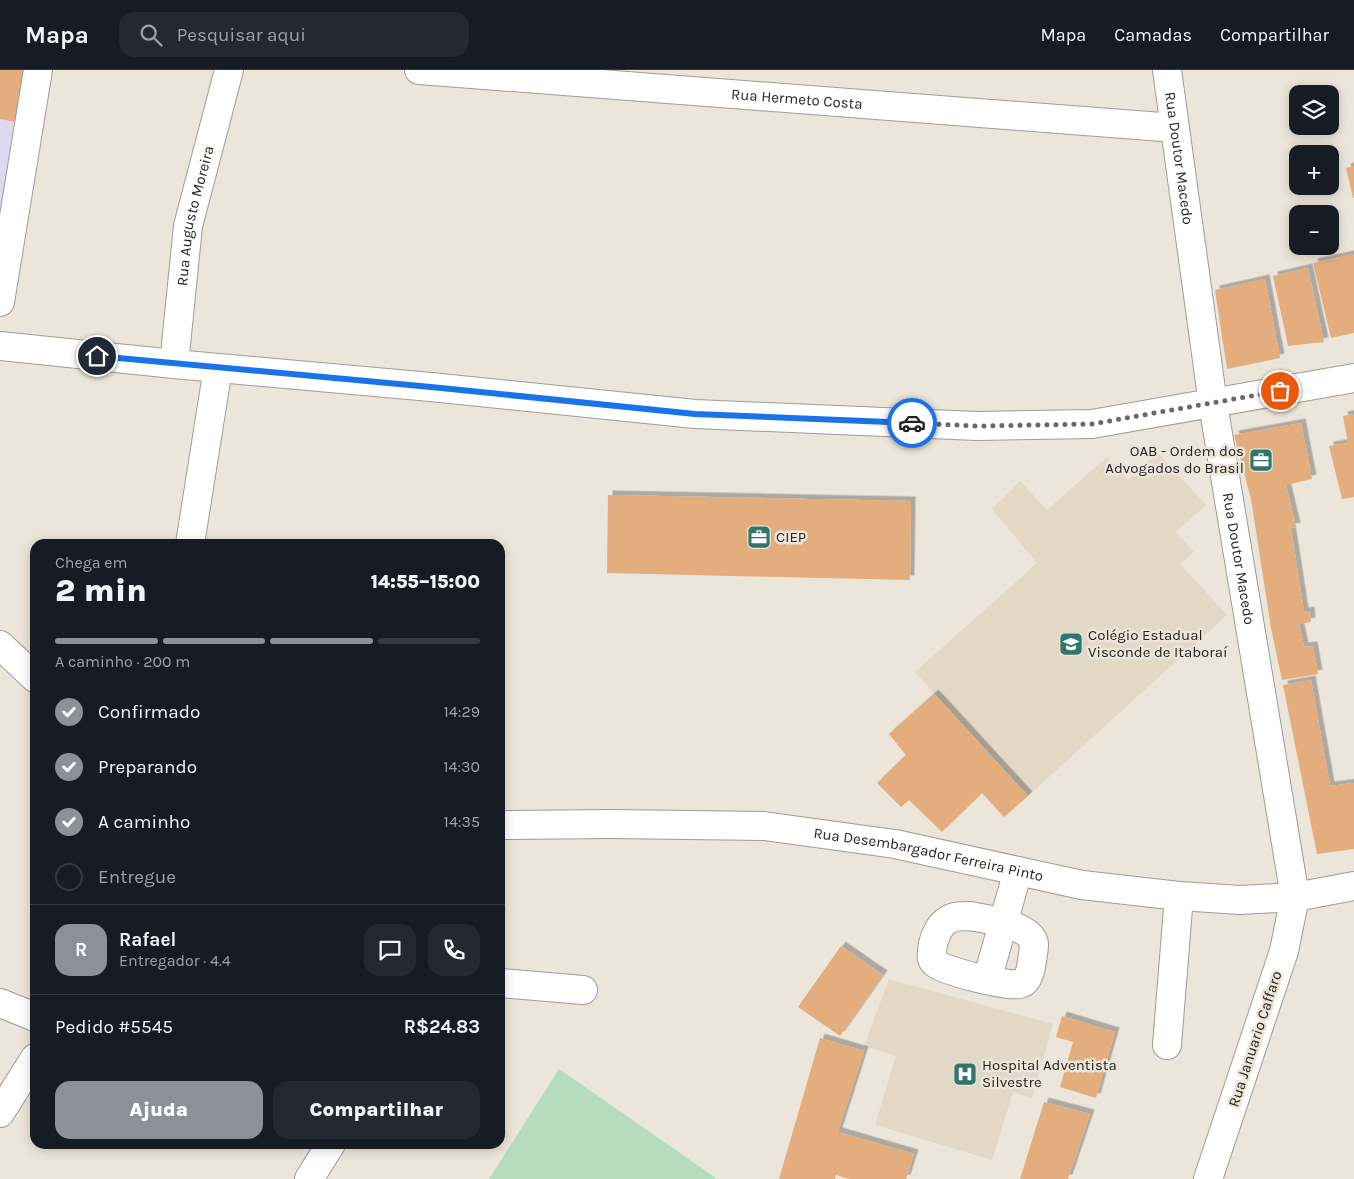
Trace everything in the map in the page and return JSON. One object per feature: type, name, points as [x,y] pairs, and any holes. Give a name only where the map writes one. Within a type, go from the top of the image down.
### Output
[{"type":"street","points":[[0,302],[38,70]]},
{"type":"street","name":"Rua Augusto Moreira","points":[[174,364],[188,226],[229,70]]},
{"type":"street","name":"Rua Hermeto Costa","points":[[419,70],[1175,128]]},
{"type":"street","name":"Rua Doutor Macedo","points":[[1167,70],[1213,404],[1294,896]]},
{"type":"street","points":[[0,346],[695,414],[977,426],[1092,424],[1354,378]]},
{"type":"street","points":[[191,539],[218,368]]},
{"type":"street","points":[[0,645],[30,673]]},
{"type":"street","name":"Rua Desembargador Ferreira Pinto","points":[[505,825],[764,826],[895,844],[1082,885],[1179,896],[1240,900],[1294,896],[1354,886]]},
{"type":"street","points":[[987,980],[1018,871]]},
{"type":"street","points":[[1167,1045],[1179,896]]},
{"type":"street","name":"Rua Januario Caffaro","points":[[1208,1179],[1284,951],[1294,896]]},
{"type":"street","points":[[958,916],[970,916],[1003,923],[1024,931],[1031,936],[1034,943],[1030,971],[1026,980],[1021,984],[1013,985],[987,980],[943,968],[934,963],[931,956],[932,945],[941,927],[948,919],[958,916]]},
{"type":"street","points":[[505,983],[583,990]]},
{"type":"street","points":[[0,1002],[30,1014]]},
{"type":"street","points":[[0,1112],[30,1066]]},
{"type":"street","points":[[308,1179],[328,1149]]},
{"type":"shaded area","points":[[0,119],[15,122],[0,213]]},
{"type":"shaded area","name":"Colégio Estadual Visconde de Itaboraí","points":[[1158,453],[1206,505],[1176,532],[1194,552],[1180,564],[1227,615],[1028,796],[915,672],[1037,563],[992,509],[1020,481],[1047,510],[1107,457],[1128,480]]},
{"type":"shaded area","name":"Hospital Adventista Silvestre","points":[[889,979],[1053,1024],[1032,1098],[1013,1092],[992,1160],[875,1125],[896,1056],[864,1046]]},
{"type":"green space","points":[[559,1069],[716,1178],[489,1179]]},
{"type":"building","points":[[0,70],[24,70],[15,122],[0,119]]},
{"type":"building","points":[[1354,166],[1354,198],[1353,198],[1346,168]]},
{"type":"building","points":[[1354,254],[1354,333],[1331,338],[1313,263]]},
{"type":"building","points":[[1308,268],[1324,342],[1288,346],[1273,276]]},
{"type":"building","points":[[1265,279],[1280,358],[1227,369],[1215,290]]},
{"type":"building","points":[[1354,414],[1354,497],[1342,499],[1329,446],[1348,443],[1343,416]]},
{"type":"building","points":[[1301,423],[1312,479],[1286,485],[1296,527],[1291,528],[1304,612],[1310,611],[1311,622],[1299,624],[1304,647],[1313,646],[1318,674],[1282,680],[1271,628],[1251,499],[1234,435]]},
{"type":"building","name":"CIEP","points":[[608,495],[911,501],[910,580],[607,573]]},
{"type":"building","points":[[1311,680],[1330,786],[1354,783],[1354,849],[1317,854],[1283,685]]},
{"type":"building","points":[[934,694],[1028,796],[1004,817],[982,793],[942,832],[909,800],[901,807],[877,783],[906,755],[889,734]]},
{"type":"building","points":[[841,946],[883,975],[840,1036],[798,1007]]},
{"type":"building","points":[[1062,1016],[1115,1032],[1096,1098],[1060,1087],[1073,1042],[1056,1037]]},
{"type":"building","points":[[820,1038],[864,1051],[838,1132],[914,1154],[906,1179],[849,1179],[836,1175],[835,1179],[779,1179]]},
{"type":"building","points":[[1044,1102],[1090,1114],[1068,1179],[1020,1179]]},
{"type":"way so far","points":[[912,423],[977,426],[1092,424],[1280,391]]},
{"type":"place","name":"OAB - Ordem dos Advogados do Brasil","points":[[1261,460]]},
{"type":"place","name":"CIEP","points":[[759,537]]},
{"type":"place","name":"Colégio Estadual Visconde de Itaboraí","points":[[1071,644]]},
{"type":"place","name":"Hospital Adventista Silvestre","points":[[965,1074]]},
{"type":"route","points":[[97,356],[695,414],[912,423]]}]
